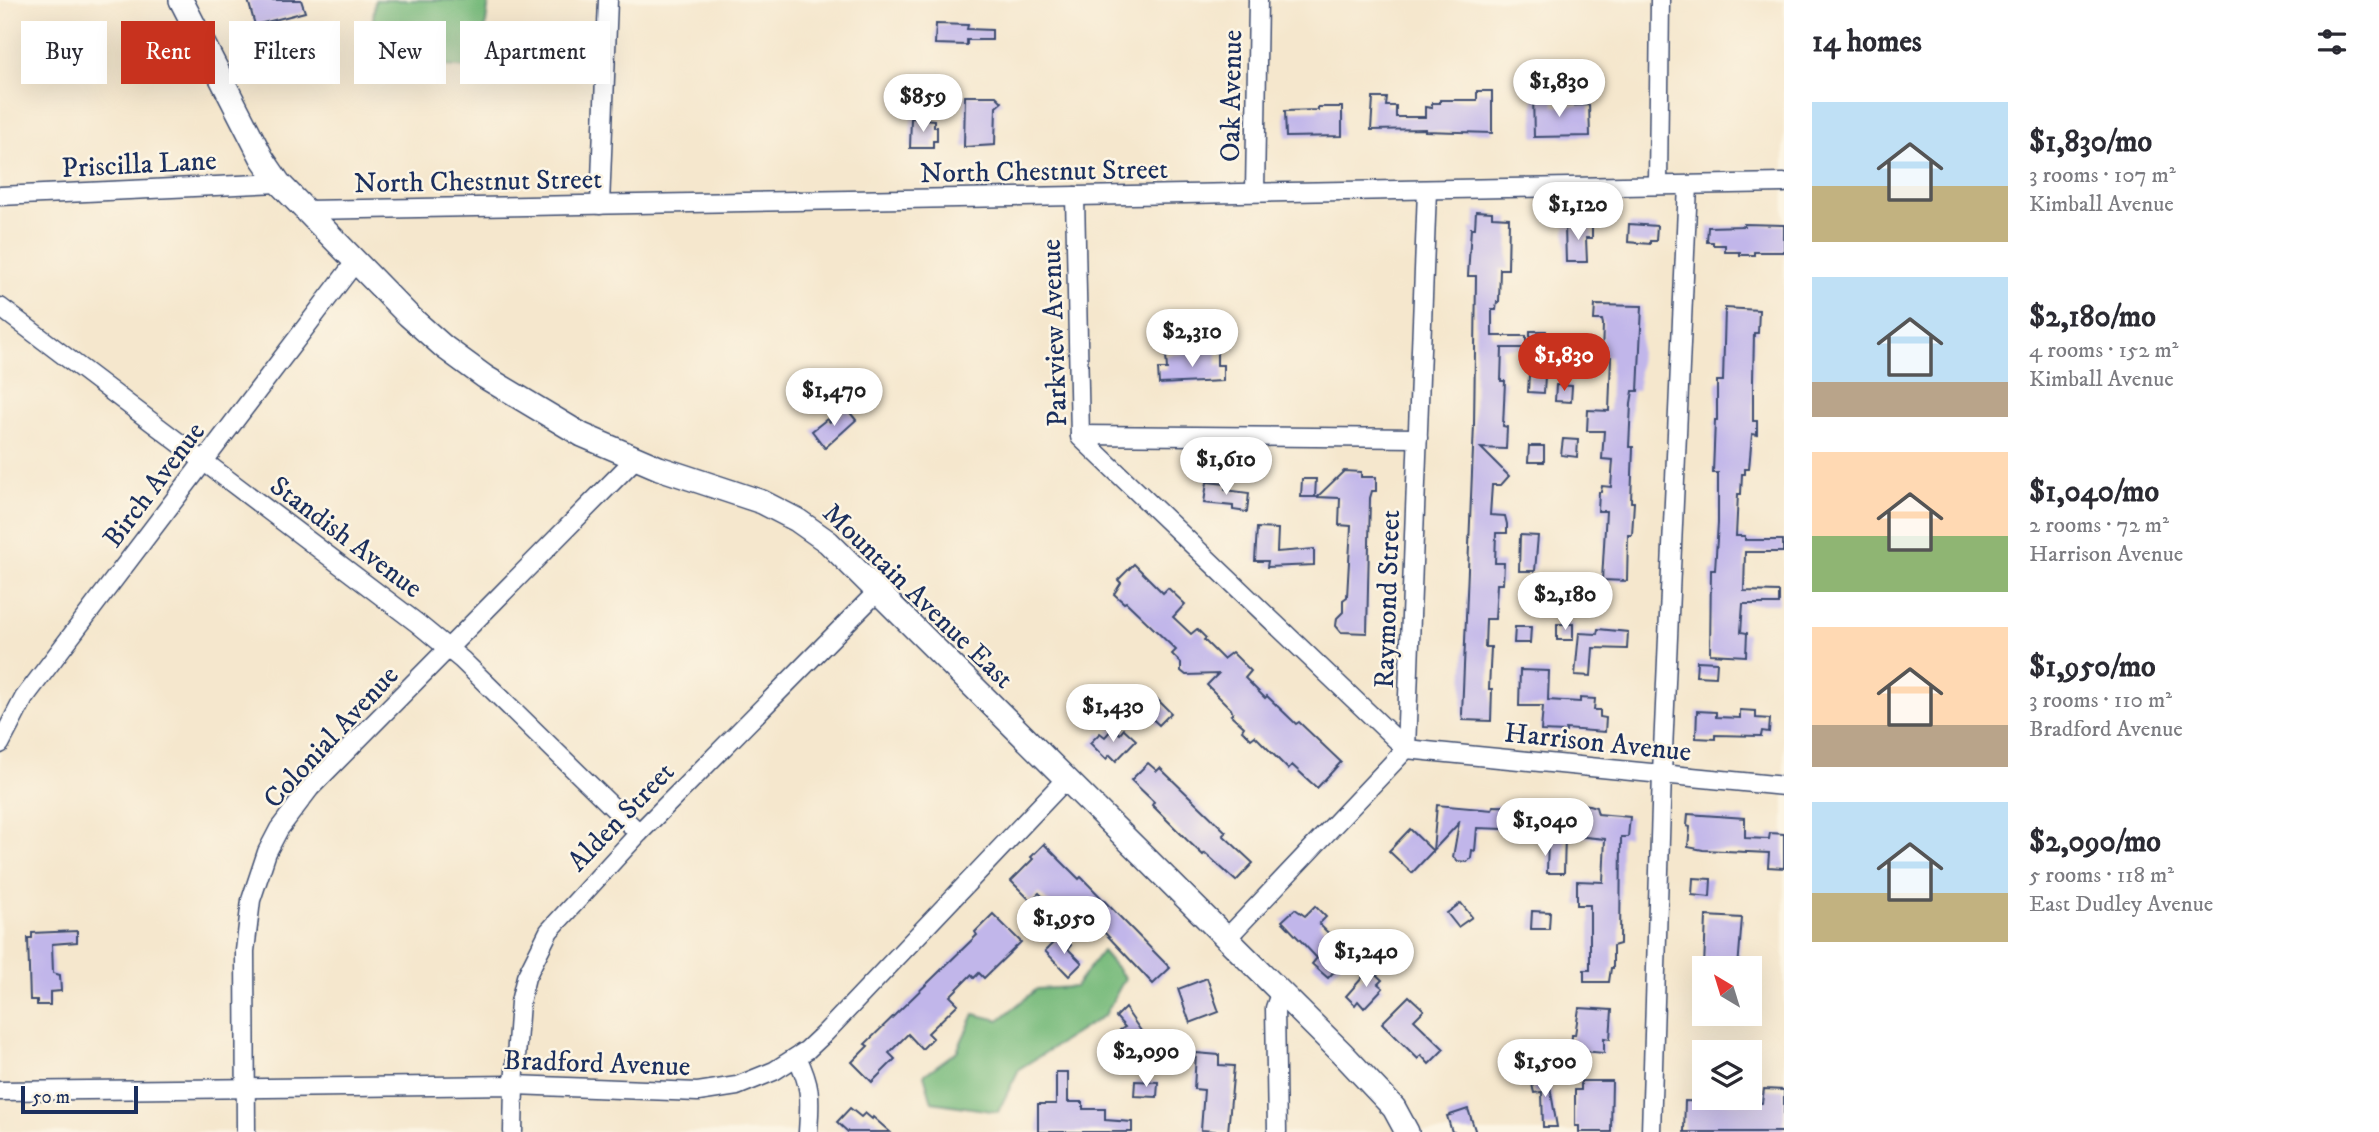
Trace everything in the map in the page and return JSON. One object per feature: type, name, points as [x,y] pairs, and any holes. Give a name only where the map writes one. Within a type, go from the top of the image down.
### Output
[{"type":"street","name":"Mountain Avenue East","points":[[181,0],[262,158],[279,183],[408,315],[443,347],[485,377],[582,435],[659,468],[762,502],[797,520],[828,542],[1281,991],[1394,1108],[1407,1132]]},
{"type":"street","points":[[600,205],[608,0]]},
{"type":"street","name":"Oak Avenue","points":[[1255,192],[1258,0]]},
{"type":"street","points":[[1658,184],[1660,0]]},
{"type":"street","name":"Priscilla Lane","points":[[0,196],[279,183]]},
{"type":"street","name":"North Chestnut Street","points":[[306,210],[1784,183]]},
{"type":"street","points":[[1651,1132],[1662,773],[1688,185]]},
{"type":"street","name":"Raymond Street","points":[[1406,749],[1427,190]]},
{"type":"street","name":"Parkview Avenue","points":[[1075,197],[1080,435],[1406,749]]},
{"type":"street","name":"Birch Avenue","points":[[0,744],[10,720],[32,687],[356,261]]},
{"type":"street","name":"Standish Avenue","points":[[0,307],[205,460],[448,649],[639,833]]},
{"type":"street","points":[[1080,435],[1418,438]]},
{"type":"street","name":"Colonial Avenue","points":[[246,1132],[247,926],[251,900],[267,852],[279,829],[310,788],[636,458]]},
{"type":"street","name":"Alden Street","points":[[513,1132],[520,1002],[526,977],[549,931],[639,833],[877,592]]},
{"type":"street","points":[[1227,938],[1406,749]]},
{"type":"street","name":"Harrison Avenue","points":[[1406,749],[1784,786]]},
{"type":"street","name":"Bradford Avenue","points":[[0,1091],[514,1085],[698,1092],[727,1088],[756,1079],[797,1057],[825,1033],[1066,779]]},
{"type":"street","points":[[1277,1132],[1275,1008],[1281,991]]},
{"type":"street","points":[[797,1057],[808,1079],[811,1096],[808,1132]]},
{"type":"green space","points":[[375,0],[489,0],[486,21],[460,21],[460,67],[446,66],[446,21],[373,20]]},
{"type":"green space","points":[[1102,951],[1125,978],[1105,1015],[1019,1069],[998,1112],[932,1102],[924,1075],[957,1051],[974,1014],[999,1020],[1037,989],[1075,987]]},
{"type":"building","points":[[248,0],[301,0],[305,12],[270,21],[254,21]]},
{"type":"building","points":[[936,24],[968,25],[967,29],[992,30],[992,40],[967,40],[967,45],[935,44]]},
{"type":"building","points":[[1477,91],[1492,91],[1492,133],[1425,129],[1371,130],[1373,98],[1387,98],[1386,106],[1396,106],[1396,117],[1425,117],[1425,107],[1432,108],[1432,103],[1440,103],[1440,100],[1477,100]]},
{"type":"building","points":[[1554,94],[1554,106],[1589,105],[1590,136],[1534,137],[1533,95]]},
{"type":"building","points":[[965,96],[996,96],[1002,102],[996,107],[995,145],[964,147]]},
{"type":"building","points":[[1318,107],[1342,107],[1342,136],[1286,137],[1285,111],[1318,110]]},
{"type":"building","points":[[911,118],[934,120],[937,141],[933,141],[933,148],[910,148]]},
{"type":"building","points":[[1476,211],[1492,212],[1492,217],[1509,218],[1508,269],[1500,269],[1499,302],[1496,310],[1492,310],[1492,336],[1526,336],[1526,348],[1502,348],[1501,381],[1505,381],[1503,426],[1507,427],[1506,449],[1481,448],[1509,476],[1501,485],[1492,485],[1490,515],[1505,516],[1507,533],[1496,533],[1495,563],[1504,563],[1503,584],[1497,584],[1495,619],[1486,619],[1485,647],[1491,647],[1491,721],[1463,720],[1462,714],[1474,425],[1476,276],[1468,276],[1471,228],[1475,228]]},
{"type":"building","points":[[1578,222],[1592,222],[1592,238],[1586,238],[1587,262],[1566,262],[1565,226],[1579,226]]},
{"type":"building","points":[[1629,224],[1657,226],[1656,241],[1650,241],[1650,244],[1628,242]]},
{"type":"building","points":[[1784,225],[1784,252],[1740,255],[1740,252],[1725,252],[1725,245],[1707,242],[1708,227]]},
{"type":"building","points":[[1595,305],[1642,306],[1638,391],[1633,391],[1631,403],[1629,447],[1633,447],[1631,502],[1634,502],[1632,535],[1628,535],[1627,581],[1602,580],[1606,511],[1598,511],[1599,492],[1602,486],[1611,487],[1613,460],[1602,459],[1604,431],[1587,431],[1588,410],[1609,411],[1611,357],[1602,356],[1603,324],[1602,320],[1594,320]]},
{"type":"building","points":[[1725,308],[1759,310],[1758,333],[1754,333],[1753,381],[1753,421],[1757,421],[1757,435],[1752,434],[1749,469],[1745,469],[1745,474],[1742,474],[1736,536],[1745,536],[1745,540],[1783,540],[1783,552],[1745,552],[1744,591],[1779,592],[1779,604],[1743,604],[1741,632],[1747,633],[1746,656],[1710,654],[1711,570],[1715,570],[1718,523],[1718,473],[1713,473],[1715,420],[1717,381],[1723,381]]},
{"type":"building","points":[[1530,331],[1546,331],[1546,348],[1530,348]]},
{"type":"building","points":[[1217,351],[1217,365],[1223,365],[1223,381],[1159,384],[1158,369],[1167,369],[1166,355]]},
{"type":"building","points":[[1529,375],[1545,376],[1544,393],[1528,392]]},
{"type":"building","points":[[1556,385],[1572,386],[1571,402],[1555,401]]},
{"type":"building","points":[[847,409],[856,420],[825,448],[812,431],[827,419],[830,422]]},
{"type":"building","points":[[1563,439],[1578,440],[1577,457],[1561,455]]},
{"type":"building","points":[[1529,446],[1544,446],[1544,462],[1528,462]]},
{"type":"building","points":[[1344,471],[1361,472],[1361,477],[1376,477],[1376,491],[1372,491],[1370,498],[1367,633],[1341,632],[1336,626],[1337,618],[1343,612],[1343,600],[1347,597],[1351,526],[1339,525],[1340,498],[1317,497]]},
{"type":"building","points":[[1302,479],[1316,479],[1315,497],[1301,497]]},
{"type":"building","points":[[1207,482],[1226,484],[1225,490],[1249,493],[1247,512],[1233,510],[1233,506],[1204,503]]},
{"type":"building","points":[[1257,528],[1278,529],[1277,552],[1314,549],[1314,565],[1267,567],[1268,561],[1255,561]]},
{"type":"building","points":[[1520,535],[1538,536],[1535,571],[1519,571]]},
{"type":"building","points":[[1134,564],[1163,593],[1168,588],[1185,604],[1173,617],[1191,634],[1197,629],[1223,659],[1232,652],[1251,671],[1245,678],[1296,724],[1299,722],[1341,762],[1317,788],[1292,765],[1288,769],[1255,736],[1251,739],[1242,730],[1244,727],[1231,715],[1231,709],[1207,685],[1218,674],[1186,675],[1181,671],[1181,663],[1172,654],[1176,650],[1126,602],[1114,594],[1121,583],[1118,580]]},
{"type":"building","points":[[1557,624],[1573,624],[1573,640],[1557,640]]},
{"type":"building","points":[[1515,627],[1531,627],[1530,643],[1514,643]]},
{"type":"building","points":[[1598,629],[1628,632],[1627,649],[1593,648],[1591,676],[1575,675],[1579,633],[1597,634]]},
{"type":"building","points":[[1697,661],[1717,662],[1716,677],[1696,676]]},
{"type":"building","points":[[1520,670],[1549,671],[1548,700],[1580,702],[1580,698],[1595,699],[1594,710],[1600,710],[1600,717],[1606,718],[1605,732],[1566,729],[1566,732],[1541,731],[1543,706],[1519,706]]},
{"type":"building","points":[[1157,699],[1171,713],[1159,725],[1145,712]]},
{"type":"building","points":[[1740,710],[1756,711],[1756,718],[1770,719],[1769,732],[1762,731],[1761,736],[1715,735],[1715,739],[1696,738],[1697,711],[1716,712],[1716,717],[1740,718]]},
{"type":"building","points":[[1113,728],[1120,734],[1124,729],[1136,740],[1116,761],[1110,755],[1106,759],[1090,743],[1100,733],[1105,737]]},
{"type":"building","points":[[1148,763],[1157,771],[1160,768],[1226,832],[1223,835],[1253,863],[1236,881],[1187,840],[1131,780]]},
{"type":"building","points":[[1539,800],[1589,805],[1596,807],[1598,814],[1630,817],[1628,837],[1621,837],[1620,944],[1613,946],[1613,968],[1609,982],[1584,982],[1584,970],[1590,970],[1590,905],[1577,905],[1577,881],[1603,882],[1605,839],[1565,835],[1564,873],[1547,873],[1548,838],[1536,837],[1537,830],[1477,828],[1475,851],[1472,850],[1471,858],[1467,862],[1453,857],[1459,823],[1433,851],[1437,805],[1492,810],[1493,806],[1538,807]]},
{"type":"building","points":[[1688,814],[1745,818],[1745,838],[1769,839],[1770,833],[1784,834],[1784,868],[1768,867],[1769,853],[1688,847]]},
{"type":"building","points":[[1410,829],[1433,851],[1412,873],[1389,851]]},
{"type":"building","points":[[1044,844],[1079,879],[1081,877],[1170,968],[1153,984],[1088,915],[1074,928],[1039,893],[1031,901],[1011,881]]},
{"type":"building","points":[[1693,878],[1711,879],[1710,897],[1692,895]]},
{"type":"building","points":[[1461,903],[1472,917],[1458,927],[1447,913]]},
{"type":"building","points":[[1315,906],[1326,917],[1319,924],[1350,954],[1328,978],[1312,964],[1317,958],[1282,921],[1295,909],[1305,916]]},
{"type":"building","points":[[1532,911],[1550,912],[1549,929],[1531,929]]},
{"type":"building","points":[[993,914],[1021,942],[984,978],[979,973],[974,978],[971,975],[950,996],[958,1004],[928,1033],[933,1038],[922,1049],[908,1034],[889,1053],[895,1059],[872,1082],[852,1062],[868,1046],[865,1044],[977,935],[975,932]]},
{"type":"building","points":[[1706,916],[1742,918],[1739,956],[1704,956]]},
{"type":"building","points":[[77,931],[77,942],[52,944],[53,973],[60,975],[61,991],[50,992],[50,1005],[37,1005],[37,1000],[30,1000],[28,938],[32,938],[32,933]]},
{"type":"building","points":[[1061,935],[1071,945],[1068,949],[1082,963],[1069,976],[1045,951]]},
{"type":"building","points":[[1370,969],[1382,980],[1378,984],[1383,988],[1364,1008],[1358,1001],[1355,1005],[1346,996]]},
{"type":"building","points":[[1207,978],[1219,1012],[1190,1023],[1178,989]]},
{"type":"building","points":[[1409,996],[1424,1010],[1414,1020],[1444,1049],[1429,1064],[1421,1055],[1418,1059],[1382,1023]]},
{"type":"building","points":[[1125,1008],[1148,1041],[1142,1046],[1135,1039],[1129,1043],[1120,1030],[1125,1027],[1116,1017]]},
{"type":"building","points":[[1579,1008],[1612,1010],[1610,1039],[1604,1038],[1604,1053],[1571,1050]]},
{"type":"building","points":[[1196,1053],[1219,1055],[1219,1065],[1234,1066],[1228,1132],[1201,1130],[1204,1090],[1194,1089]]},
{"type":"building","points":[[1056,1072],[1068,1072],[1068,1102],[1083,1102],[1083,1109],[1105,1109],[1105,1120],[1132,1122],[1132,1132],[1038,1132],[1038,1104],[1056,1104]]},
{"type":"building","points":[[1547,1073],[1557,1127],[1543,1127],[1542,1092],[1534,1093],[1530,1076]]},
{"type":"building","points":[[1135,1081],[1158,1082],[1157,1097],[1134,1096]]},
{"type":"building","points":[[1581,1081],[1612,1081],[1611,1132],[1579,1132],[1579,1126],[1575,1126],[1575,1090],[1581,1090]]},
{"type":"building","points":[[1764,1089],[1784,1090],[1784,1132],[1684,1132],[1685,1101],[1692,1101],[1692,1110],[1762,1110]]},
{"type":"building","points":[[850,1108],[861,1117],[865,1113],[872,1119],[873,1117],[890,1132],[848,1132],[837,1122]]},
{"type":"building","points":[[1468,1109],[1474,1132],[1452,1132],[1447,1116]]}]
